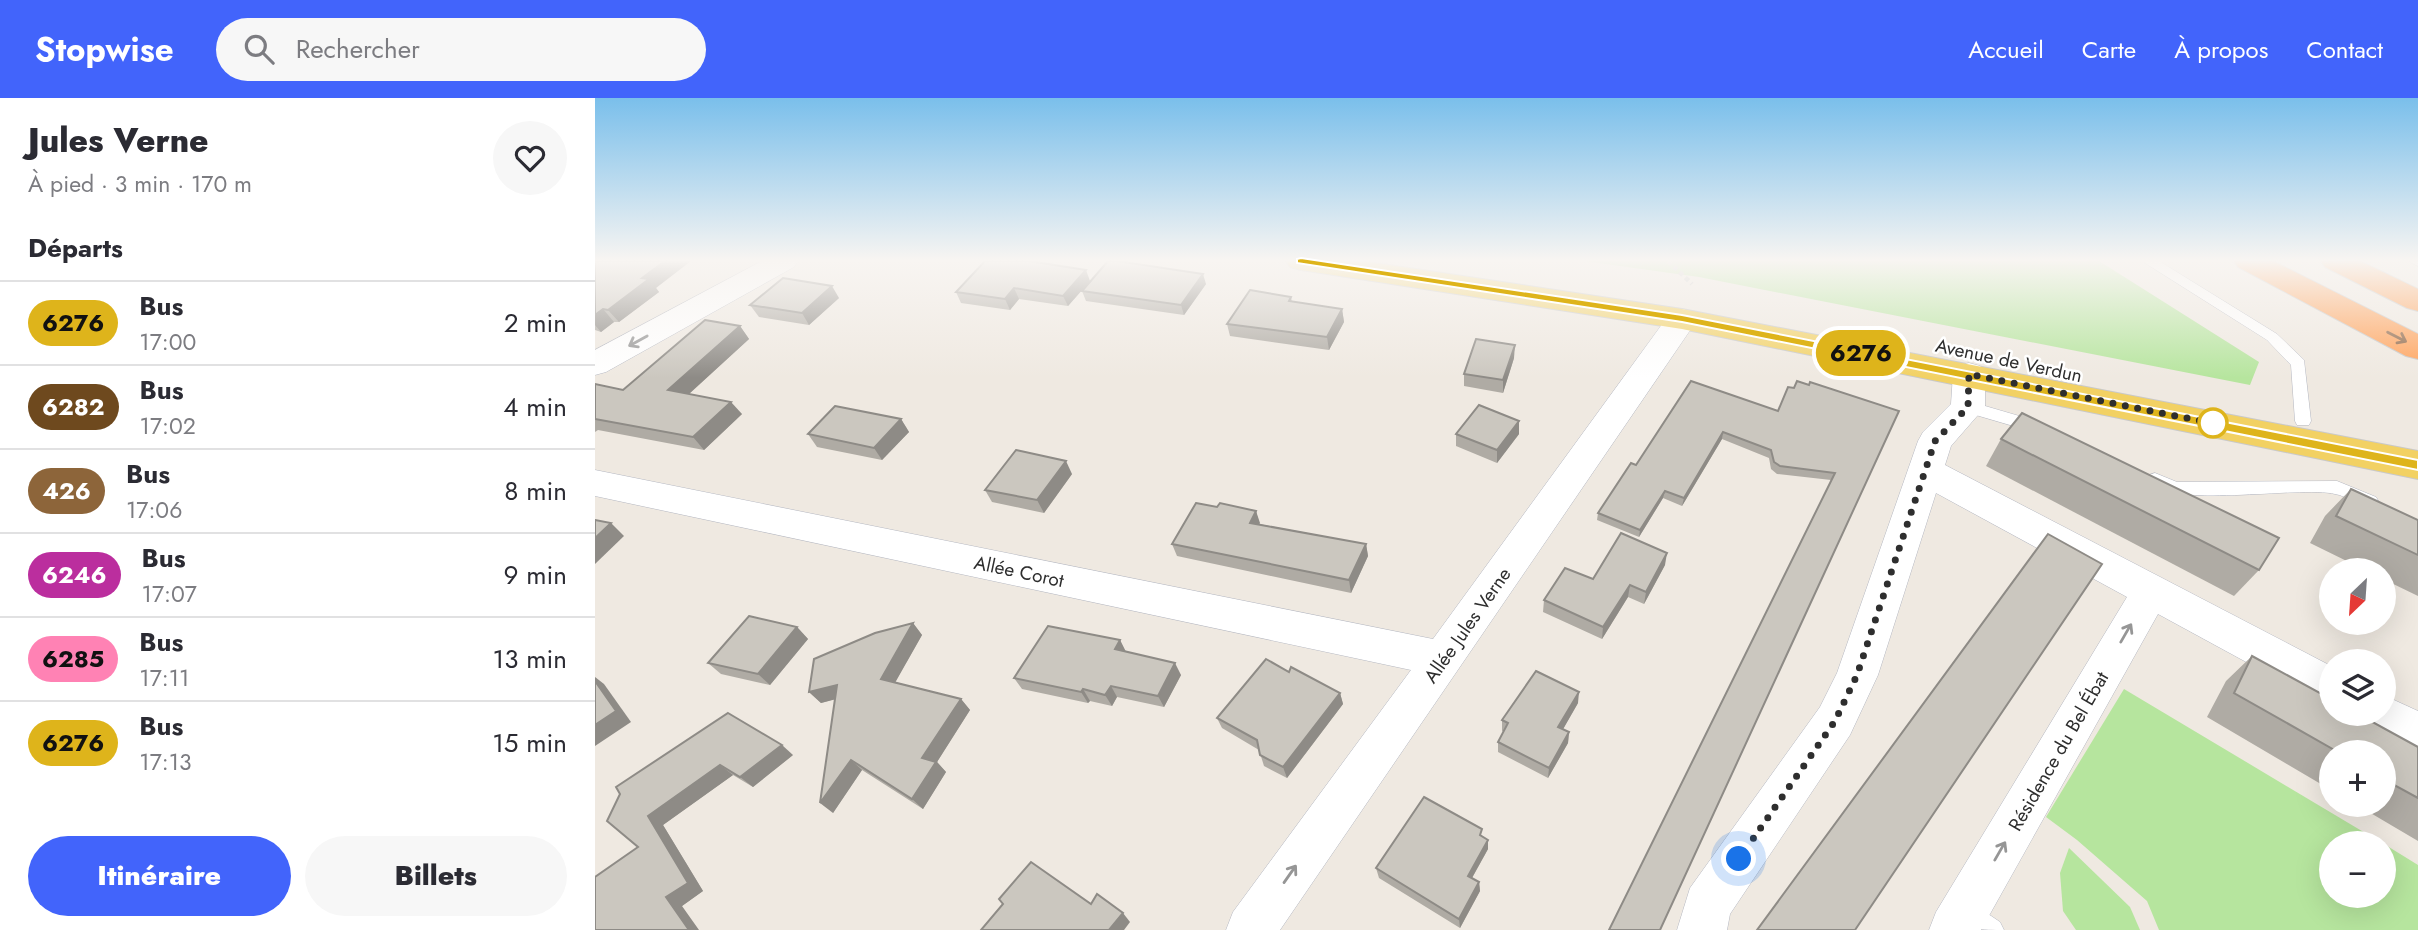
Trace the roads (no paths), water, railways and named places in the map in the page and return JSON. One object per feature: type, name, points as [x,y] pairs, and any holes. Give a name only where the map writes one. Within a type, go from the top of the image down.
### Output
[{"type":"highway","points":[[2324,300],[2418,348]]},
{"type":"main road","name":"Avenue de Verdun","points":[[1556,300],[1682,319],[1969,391],[2418,465]]},
{"type":"main road","name":"Avenue de Verdun","points":[[1720,300],[2303,421],[2418,448]]},
{"type":"street","points":[[595,364],[713,300]]},
{"type":"street","name":"Allée Jules Verne","points":[[1251,930],[1682,319]]},
{"type":"street","points":[[1702,930],[1707,905],[1835,721],[1857,675],[1927,472],[1935,441],[1969,391]]},
{"type":"street","points":[[1927,472],[2319,681]]},
{"type":"street","name":"Allée Corot","points":[[595,483],[1444,659]]},
{"type":"street","name":"Résidence du Bel Ébat","points":[[1970,923],[2151,591]]},
{"type":"street","points":[[2396,721],[2418,733]]},
{"type":"lane","points":[[2212,300],[2272,337],[2299,364],[2303,421]]},
{"type":"lane","points":[[1969,391],[2058,433]]},
{"type":"lane","points":[[2141,472],[2175,488],[2337,487],[2383,508]]}]
